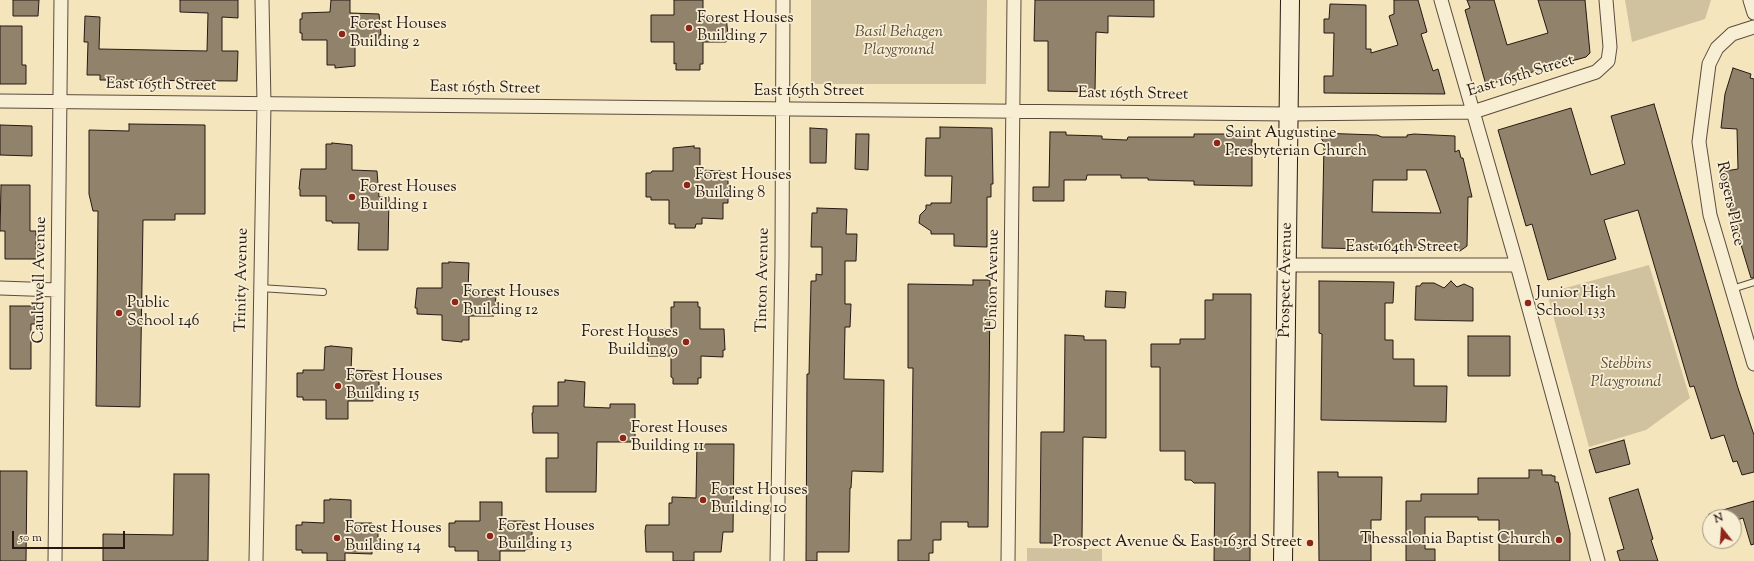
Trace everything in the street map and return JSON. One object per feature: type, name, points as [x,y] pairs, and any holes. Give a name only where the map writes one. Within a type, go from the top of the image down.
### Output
[{"type":"street","name":"Cauldwell Avenue","points":[[55,561],[61,0]]},
{"type":"street","name":"Trinity Avenue","points":[[256,561],[264,104],[262,0]]},
{"type":"street","name":"Tinton Avenue","points":[[777,561],[782,259],[783,0]]},
{"type":"street","name":"Union Avenue","points":[[1008,561],[1014,0]]},
{"type":"street","name":"Prospect Avenue","points":[[1283,561],[1290,0]]},
{"type":"street","points":[[1440,0],[1517,266],[1598,561]]},
{"type":"street","name":"East 165th Street","points":[[0,101],[1289,114],[1473,112],[1596,72],[1608,61],[1610,47],[1606,0]]},
{"type":"street","points":[[1750,0],[1754,13]]},
{"type":"street","name":"Rogers Place","points":[[1754,27],[1732,34],[1717,48],[1709,64],[1699,142],[1710,215],[1754,364]]},
{"type":"street","name":"East 164th Street","points":[[1287,265],[1517,266]]},
{"type":"street","points":[[0,288],[57,290]]},
{"type":"lane","points":[[1732,289],[1754,282]]},
{"type":"lane","points":[[260,288],[323,292]]},
{"type":"green space","name":"Basil Behagen Playground","points":[[811,0],[987,0],[986,84],[811,84]]},
{"type":"green space","points":[[1625,0],[1711,0],[1705,19],[1632,42]]},
{"type":"green space","name":"Stebbins Playground","points":[[1649,265],[1690,398],[1646,430],[1589,447],[1547,293]]},
{"type":"green space","points":[[1027,548],[1102,549],[1102,561],[1027,561]]},
{"type":"building","points":[[13,0],[39,0],[38,16],[13,16]]},
{"type":"building","points":[[180,0],[238,0],[238,18],[222,17],[222,51],[238,51],[237,81],[100,80],[100,75],[87,75],[88,42],[84,42],[85,16],[100,17],[99,49],[207,51],[208,13],[180,12]]},
{"type":"building","name":"Forest Houses Building 2","points":[[331,0],[350,0],[350,13],[379,14],[381,35],[379,35],[379,41],[355,41],[355,66],[335,68],[335,65],[327,65],[327,40],[302,40],[302,33],[300,33],[300,19],[302,19],[302,13],[330,12]]},
{"type":"building","name":"Forest Houses Building 7","points":[[674,0],[703,0],[703,15],[726,15],[728,36],[726,42],[703,42],[703,64],[700,64],[700,70],[676,70],[676,63],[674,64],[674,42],[651,42],[651,15],[674,15]]},
{"type":"building","points":[[1035,0],[1154,0],[1154,17],[1108,16],[1108,33],[1096,32],[1095,92],[1048,91],[1048,41],[1034,41]]},
{"type":"building","points":[[1394,0],[1418,0],[1427,32],[1421,34],[1433,71],[1438,69],[1445,94],[1324,93],[1324,76],[1333,76],[1334,33],[1324,33],[1324,19],[1329,19],[1330,4],[1366,5],[1366,49],[1371,49],[1371,53],[1398,45],[1389,16],[1394,14]]},
{"type":"building","points":[[1467,0],[1494,0],[1507,45],[1548,33],[1538,0],[1585,0],[1590,53],[1586,57],[1486,85],[1465,10],[1470,8]]},
{"type":"building","points":[[0,26],[22,26],[22,65],[26,65],[26,84],[0,84]]},
{"type":"building","points":[[1733,68],[1751,74],[1750,78],[1754,79],[1754,278],[1751,278],[1719,172],[1738,169],[1737,129],[1721,128],[1725,94]]},
{"type":"building","points":[[1654,104],[1738,388],[1754,435],[1754,472],[1742,475],[1737,461],[1733,462],[1724,435],[1711,439],[1694,386],[1690,387],[1638,210],[1604,220],[1616,259],[1548,280],[1532,224],[1526,226],[1498,130],[1571,108],[1591,175],[1625,164],[1611,116]]},
{"type":"building","name":"Public School 146","points":[[129,124],[205,125],[205,214],[175,214],[175,220],[143,220],[140,407],[96,406],[98,211],[93,211],[89,194],[89,130],[129,131]]},
{"type":"building","points":[[0,125],[32,126],[32,156],[0,155]]},
{"type":"building","points":[[940,127],[992,128],[993,184],[991,184],[991,197],[987,197],[987,247],[954,246],[954,234],[931,234],[931,231],[919,223],[920,215],[926,209],[926,205],[931,205],[931,203],[951,203],[952,176],[925,176],[926,138],[940,138]]},
{"type":"building","points":[[810,128],[827,129],[826,163],[810,163]]},
{"type":"building","points":[[1050,132],[1066,132],[1066,135],[1102,136],[1102,139],[1127,140],[1128,137],[1194,137],[1194,134],[1252,134],[1252,186],[1194,185],[1194,181],[1121,178],[1121,175],[1087,175],[1086,180],[1064,180],[1064,201],[1033,201],[1033,187],[1049,187]]},
{"type":"building","points":[[1318,133],[1377,135],[1382,137],[1407,137],[1407,135],[1414,134],[1455,136],[1455,152],[1459,150],[1461,158],[1463,158],[1472,197],[1468,197],[1467,246],[1460,251],[1446,251],[1442,247],[1431,252],[1425,247],[1411,248],[1407,252],[1401,249],[1394,250],[1387,245],[1380,251],[1375,249],[1322,248],[1324,143]],"holes":[[[1407,170],[1426,170],[1441,213],[1372,212],[1373,180],[1407,180]]]},
{"type":"building","points":[[856,134],[869,134],[868,170],[855,169]]},
{"type":"building","name":"Forest Houses Building 1","points":[[332,143],[352,145],[352,170],[377,171],[379,197],[389,197],[388,250],[358,250],[359,223],[332,223],[332,221],[326,221],[326,196],[300,196],[299,189],[301,169],[326,169],[326,144]]},
{"type":"building","name":"Forest Houses Building 8","points":[[694,146],[694,148],[700,148],[700,170],[722,171],[722,173],[728,173],[728,203],[723,203],[723,219],[702,218],[702,224],[696,224],[695,228],[675,228],[675,224],[669,224],[669,200],[651,200],[651,197],[646,197],[646,173],[651,173],[652,171],[673,171],[673,148]]},
{"type":"building","points":[[1,185],[30,185],[30,231],[36,231],[36,259],[5,259],[5,231],[0,231]]},
{"type":"building","points":[[817,208],[847,209],[846,234],[857,234],[856,261],[845,261],[845,304],[851,304],[850,327],[845,327],[844,379],[884,380],[883,472],[852,471],[850,488],[849,552],[817,552],[817,561],[806,561],[807,374],[809,374],[811,281],[816,281],[816,274],[822,275],[822,247],[811,247],[812,213],[817,213]]},
{"type":"building","name":"Forest Houses Building 12","points":[[442,263],[469,263],[468,289],[494,289],[494,296],[496,296],[494,316],[469,316],[469,340],[462,340],[462,342],[442,340],[442,315],[417,314],[417,308],[415,308],[417,288],[442,288]]},
{"type":"building","points":[[973,280],[990,280],[988,527],[968,527],[968,522],[941,522],[941,540],[933,540],[933,553],[929,553],[929,561],[898,561],[898,540],[911,540],[913,368],[908,368],[908,284],[973,285]]},
{"type":"building","points":[[1319,281],[1394,282],[1393,303],[1385,303],[1385,340],[1393,340],[1393,359],[1414,359],[1414,386],[1447,386],[1446,422],[1321,420],[1322,334],[1319,333]]},
{"type":"building","points":[[1451,281],[1457,287],[1464,284],[1473,288],[1473,321],[1415,320],[1416,286],[1420,286],[1422,283],[1434,283],[1444,288]]},
{"type":"building","points":[[1106,291],[1126,292],[1125,308],[1105,307]]},
{"type":"building","points":[[1213,294],[1251,294],[1250,561],[1214,561],[1215,483],[1194,483],[1191,480],[1185,480],[1185,451],[1160,451],[1160,367],[1151,367],[1151,344],[1180,344],[1180,339],[1205,339],[1205,300],[1213,300]]},
{"type":"building","name":"Forest Houses Building 9","points":[[674,302],[698,302],[698,307],[700,307],[700,329],[724,329],[725,350],[723,350],[723,357],[701,356],[701,378],[698,378],[698,384],[673,384],[673,378],[671,377],[671,356],[648,356],[648,329],[671,329],[671,307],[674,307]]},
{"type":"building","points":[[10,306],[35,306],[35,324],[31,324],[31,369],[10,369]]},
{"type":"building","points":[[1065,335],[1084,336],[1084,340],[1106,340],[1106,438],[1083,437],[1082,540],[1060,540],[1060,543],[1040,543],[1041,432],[1064,432]]},
{"type":"building","points":[[1468,336],[1510,336],[1510,376],[1468,376]]},
{"type":"building","name":"Forest Houses Building 15","points":[[331,346],[352,348],[351,370],[373,371],[373,374],[379,373],[379,398],[373,398],[373,401],[348,401],[348,419],[326,419],[326,400],[303,400],[303,397],[297,397],[297,373],[303,373],[303,370],[324,370],[325,347]]},
{"type":"building","name":"Forest Houses Building 11","points":[[565,380],[585,382],[584,407],[610,408],[610,404],[635,404],[635,442],[597,442],[596,492],[546,492],[546,458],[558,458],[558,433],[533,433],[533,406],[558,406],[558,382],[565,382]]},
{"type":"building","points":[[1624,440],[1630,464],[1596,473],[1589,450]]},
{"type":"building","name":"Forest Houses Building 10","points":[[697,444],[734,444],[733,532],[723,532],[721,552],[694,552],[694,561],[673,561],[673,552],[646,552],[646,525],[669,525],[669,503],[672,503],[672,497],[696,498]]},
{"type":"building","points":[[1529,470],[1542,470],[1542,475],[1555,476],[1555,482],[1558,482],[1570,533],[1570,561],[1499,561],[1499,520],[1478,520],[1478,517],[1425,517],[1425,549],[1435,549],[1435,561],[1406,561],[1406,501],[1421,501],[1421,494],[1478,494],[1478,478],[1529,478]]},
{"type":"building","points":[[0,471],[27,471],[26,561],[0,561]]},
{"type":"building","points":[[1318,472],[1338,472],[1338,477],[1382,477],[1381,520],[1371,520],[1371,561],[1319,561]]},
{"type":"building","points":[[174,474],[209,474],[208,561],[103,561],[103,534],[173,535]]},
{"type":"building","points":[[1638,489],[1658,561],[1620,561],[1617,551],[1624,549],[1609,498]]},
{"type":"building","name":"Forest Houses Building 14","points":[[324,500],[351,500],[351,523],[372,523],[372,526],[378,526],[378,551],[372,550],[372,554],[345,553],[345,561],[327,561],[327,553],[302,553],[302,550],[296,550],[296,525],[302,525],[302,522],[324,523]]},
{"type":"building","points":[[1754,501],[1754,544],[1751,545],[1742,518],[1742,509],[1726,509]]},
{"type":"building","name":"Forest Houses Building 13","points":[[480,502],[502,502],[502,521],[525,521],[525,524],[532,524],[532,549],[525,549],[525,551],[500,551],[500,561],[478,561],[478,551],[455,551],[455,547],[449,547],[449,523],[455,523],[455,521],[480,521]]},
{"type":"place","name":"Forest Houses Building 7","points":[[689,28]]},
{"type":"place","name":"Forest Houses Building 2","points":[[342,34]]},
{"type":"place","name":"Saint Augustine Presbyterian Church","points":[[1217,143]]},
{"type":"place","name":"Forest Houses Building 8","points":[[687,185]]},
{"type":"place","name":"Forest Houses Building 1","points":[[352,197]]},
{"type":"place","name":"Forest Houses Building 12","points":[[455,302]]},
{"type":"place","name":"Junior High School 133","points":[[1528,303]]},
{"type":"place","name":"Public School 146","points":[[119,313]]},
{"type":"place","name":"Forest Houses Building 9","points":[[686,342]]},
{"type":"place","name":"Forest Houses Building 15","points":[[338,386]]},
{"type":"place","name":"Forest Houses Building 11","points":[[623,438]]},
{"type":"place","name":"Forest Houses Building 10","points":[[703,500]]},
{"type":"place","name":"Forest Houses Building 13","points":[[490,536]]},
{"type":"place","name":"Forest Houses Building 14","points":[[337,538]]},
{"type":"place","name":"Thessalonia Baptist Church","points":[[1559,540]]},
{"type":"place","name":"Prospect Avenue & East 163rd Street","points":[[1310,543]]}]
